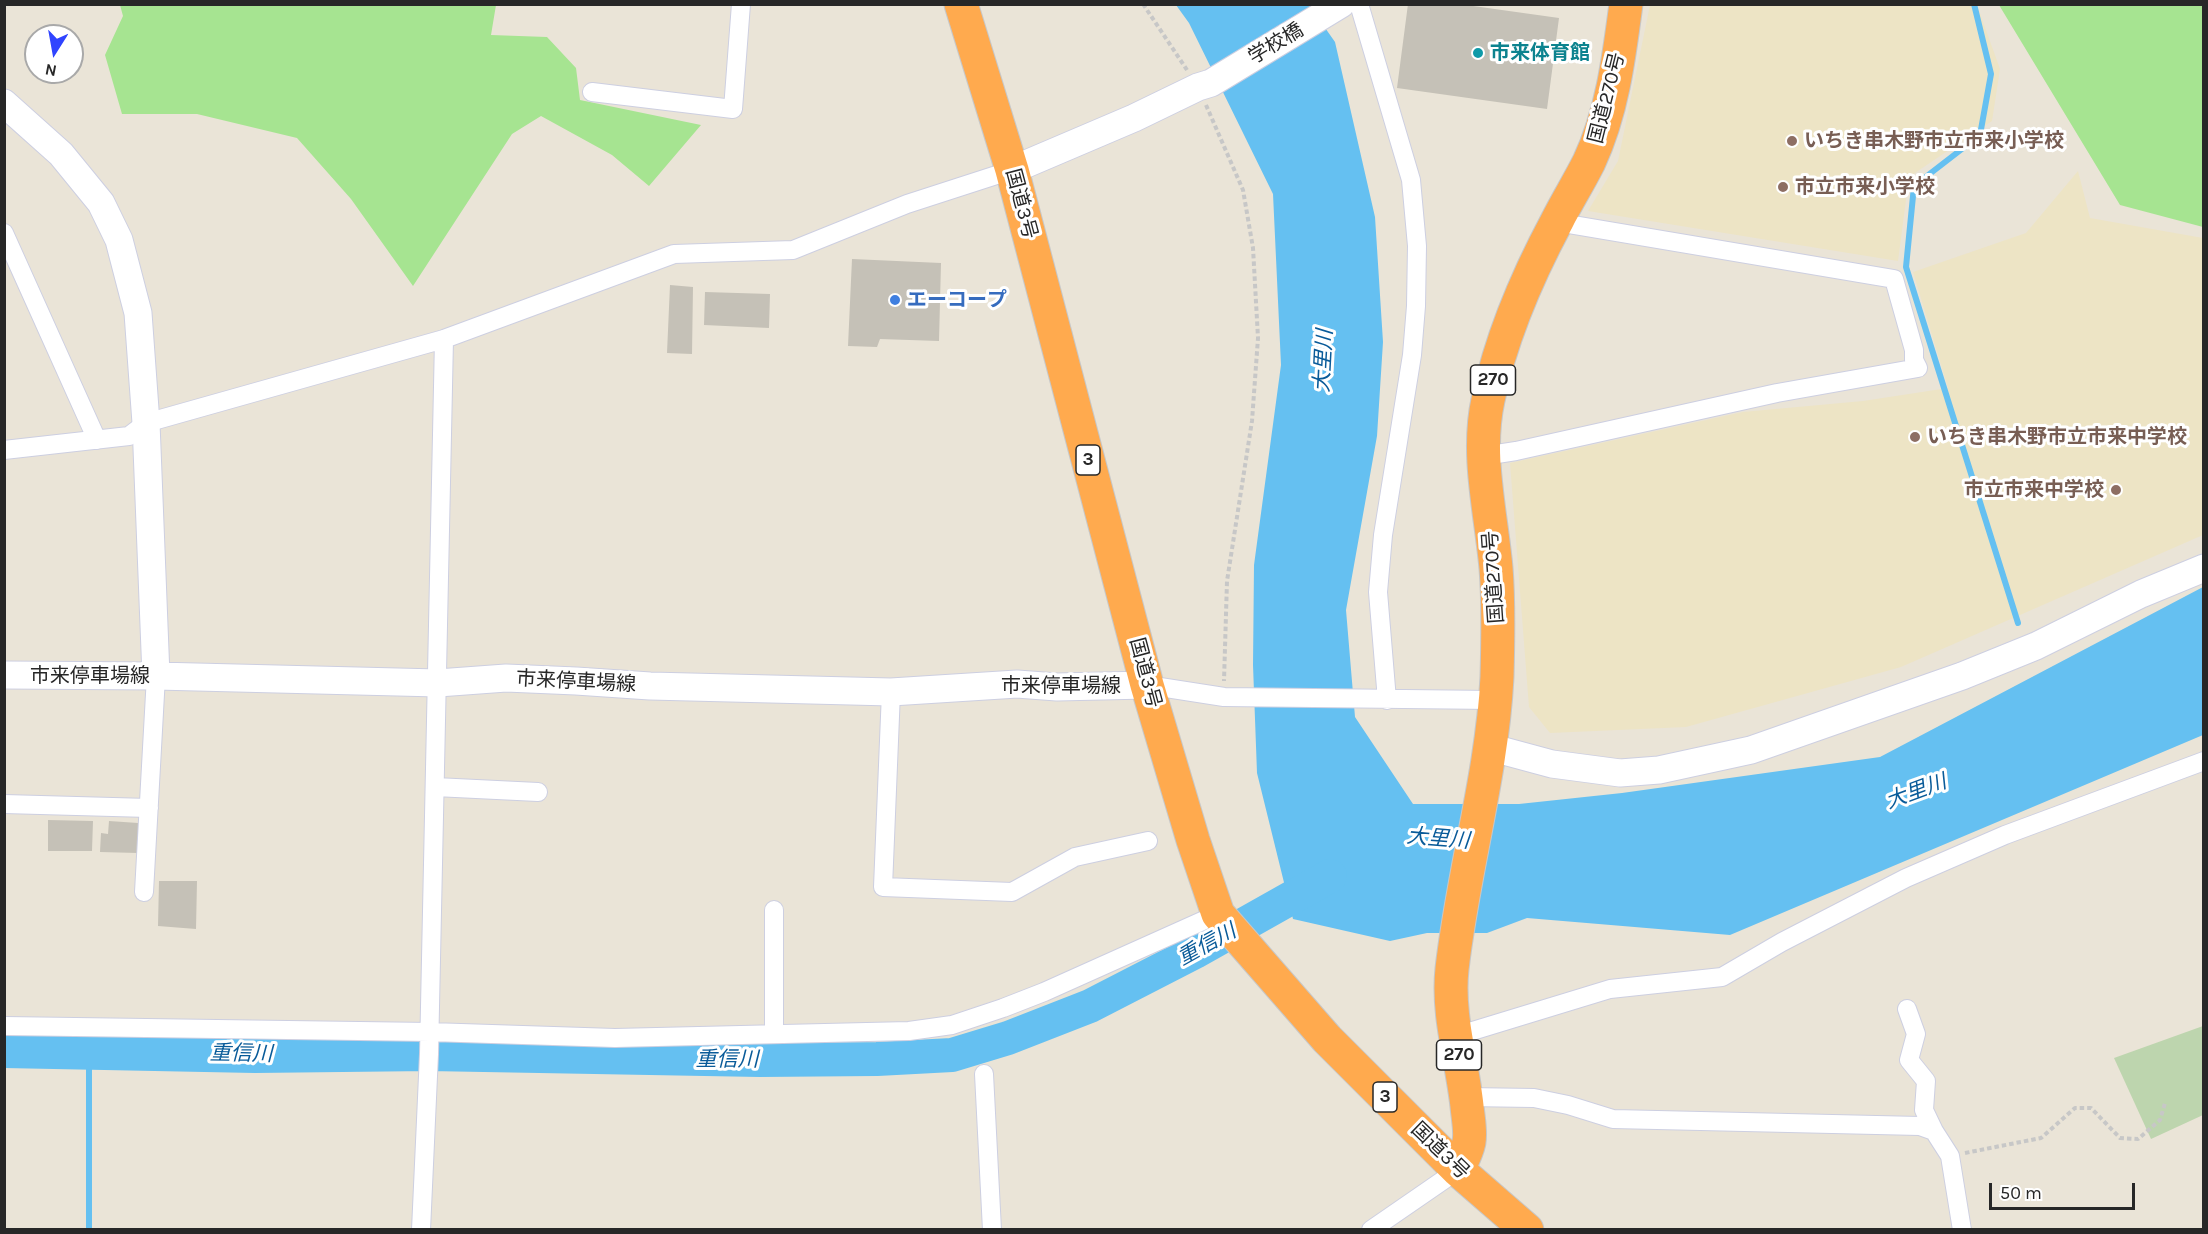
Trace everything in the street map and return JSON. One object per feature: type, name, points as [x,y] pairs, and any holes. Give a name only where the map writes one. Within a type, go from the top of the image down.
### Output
[{"type":"highway","name":"国道3号","points":[[961,4],[1012,171],[1147,685],[1193,840],[1218,914],[1327,1039],[1458,1170],[1527,1230]]},
{"type":"highway","name":"国道270号","points":[[1458,1170],[1469,1142],[1466,1097],[1451,989],[1456,939],[1488,763],[1497,680],[1496,570],[1484,456],[1484,423],[1488,398],[1511,320],[1524,287],[1588,164],[1603,124],[1619,55],[1626,4]]},
{"type":"street","points":[[592,92],[733,109],[741,4]]},
{"type":"street","points":[[1359,4],[1411,180],[1417,246],[1412,355],[1383,536],[1378,592],[1382,699]]},
{"type":"street","name":"学校橋","points":[[1012,171],[1205,85],[1340,5]]},
{"type":"street","points":[[4,103],[61,154],[101,203],[119,240],[138,313],[146,423],[156,676],[144,892]]},
{"type":"street","points":[[4,450],[129,436],[146,423],[444,339],[674,254],[793,250],[907,204],[1012,171]]},
{"type":"street","points":[[1484,456],[1516,451],[1777,393],[1918,368],[1894,279],[1556,222]]},
{"type":"street","points":[[4,233],[97,440]]},
{"type":"street","points":[[421,1230],[430,1032],[444,339]]},
{"type":"street","points":[[1488,763],[1552,765],[1620,773],[1659,770],[1751,750],[1962,676],[2036,646],[2141,594],[2204,568]]},
{"type":"street","name":"市来停車場線","points":[[4,675],[156,676],[438,683],[506,678],[650,686],[891,692],[1017,684],[1057,687],[1147,685]]},
{"type":"street","points":[[1147,685],[1230,697],[1494,700]]},
{"type":"street","points":[[891,692],[883,887],[1012,892],[1075,857],[1148,841]]},
{"type":"street","points":[[1456,1036],[1610,989],[1722,977],[1782,942],[1906,878],[2005,835],[2204,761]]},
{"type":"street","points":[[435,787],[538,792]]},
{"type":"street","points":[[4,804],[149,808]]},
{"type":"street","points":[[774,910],[774,1034]]},
{"type":"street","points":[[4,1026],[430,1032],[615,1038],[909,1031],[952,1025],[1044,992],[1218,914]]},
{"type":"street","points":[[1907,1009],[1916,1034],[1909,1060],[1926,1081],[1924,1110],[1950,1156],[1962,1230]]},
{"type":"street","points":[[984,1074],[992,1230]]},
{"type":"street","points":[[1466,1097],[1534,1098],[1568,1105],[1613,1119],[1877,1124],[1920,1126],[1934,1131]]},
{"type":"street","points":[[1371,1230],[1458,1170]]},
{"type":"path","points":[[1143,4],[1205,85],[1243,190],[1252,248],[1257,338],[1252,421],[1227,581],[1230,697]]},
{"type":"path","points":[[1950,1156],[2041,1138],[2075,1108],[2091,1108],[2120,1138],[2138,1139],[2160,1120],[2165,1103]]},
{"type":"shaded area","name":"いちき串木野市立市来小学校","points":[[1650,5],[1977,5],[2000,69],[1992,121],[1909,177],[1898,261],[1588,211],[1618,161]]},
{"type":"shaded area","name":"いちき串木野市立市来中学校","points":[[2078,171],[2090,218],[2203,238],[2203,535],[1901,667],[1686,727],[1550,733],[1529,707],[1510,463],[1743,412],[1863,401],[1948,388],[1913,272],[2026,233]]},
{"type":"green space","points":[[120,5],[496,5],[491,35],[547,37],[576,68],[580,100],[701,125],[649,186],[612,155],[541,116],[512,134],[413,286],[351,199],[297,138],[197,114],[122,114],[105,55],[123,16]]},
{"type":"green space","points":[[1999,5],[2203,5],[2203,227],[2120,205]]},
{"type":"green space","points":[[2203,1026],[2203,1115],[2151,1139],[2114,1058]]},
{"type":"water","name":"大里川","points":[[1176,5],[1309,5],[1335,42],[1375,217],[1383,342],[1377,436],[1346,610],[1355,717],[1413,804],[1519,804],[1622,793],[1880,757],[2203,587],[2203,735],[1730,935],[1527,918],[1487,933],[1427,933],[1390,941],[1293,919],[1257,773],[1253,665],[1254,565],[1281,365],[1273,194],[1189,23]]},
{"type":"building","name":"市来体育館","points":[[1408,4],[1459,4],[1559,18],[1547,109],[1397,88]]},
{"type":"building","name":"エーコープ","points":[[852,259],[941,263],[939,341],[880,339],[877,347],[848,346]]},
{"type":"building","points":[[670,285],[693,287],[692,354],[667,353]]},
{"type":"building","points":[[705,292],[770,294],[769,328],[704,325]]},
{"type":"building","points":[[48,820],[93,821],[92,851],[48,851]]},
{"type":"building","points":[[109,821],[138,823],[138,853],[100,852],[101,833],[108,834]]},
{"type":"building","points":[[159,881],[197,881],[196,929],[158,926]]},
{"type":"waterway","points":[[1974,4],[1991,74],[1980,135],[1914,186],[1906,267],[2018,623]]},
{"type":"waterway","name":"重信川","points":[[4,1051],[255,1056],[429,1054],[760,1060],[877,1059],[952,1055],[1008,1038],[1090,1006],[1195,952],[1330,876]]},
{"type":"waterway","points":[[89,1053],[89,1230]]},
{"type":"place","name":"市来体育館","points":[[1478,53]]},
{"type":"place","name":"いちき串木野市立市来小学校","points":[[1792,141]]},
{"type":"place","name":"市立市来小学校","points":[[1783,187]]},
{"type":"place","name":"エーコープ","points":[[895,300]]},
{"type":"place","name":"いちき串木野市立市来中学校","points":[[1915,437]]},
{"type":"place","name":"市立市来中学校","points":[[2116,490]]}]
